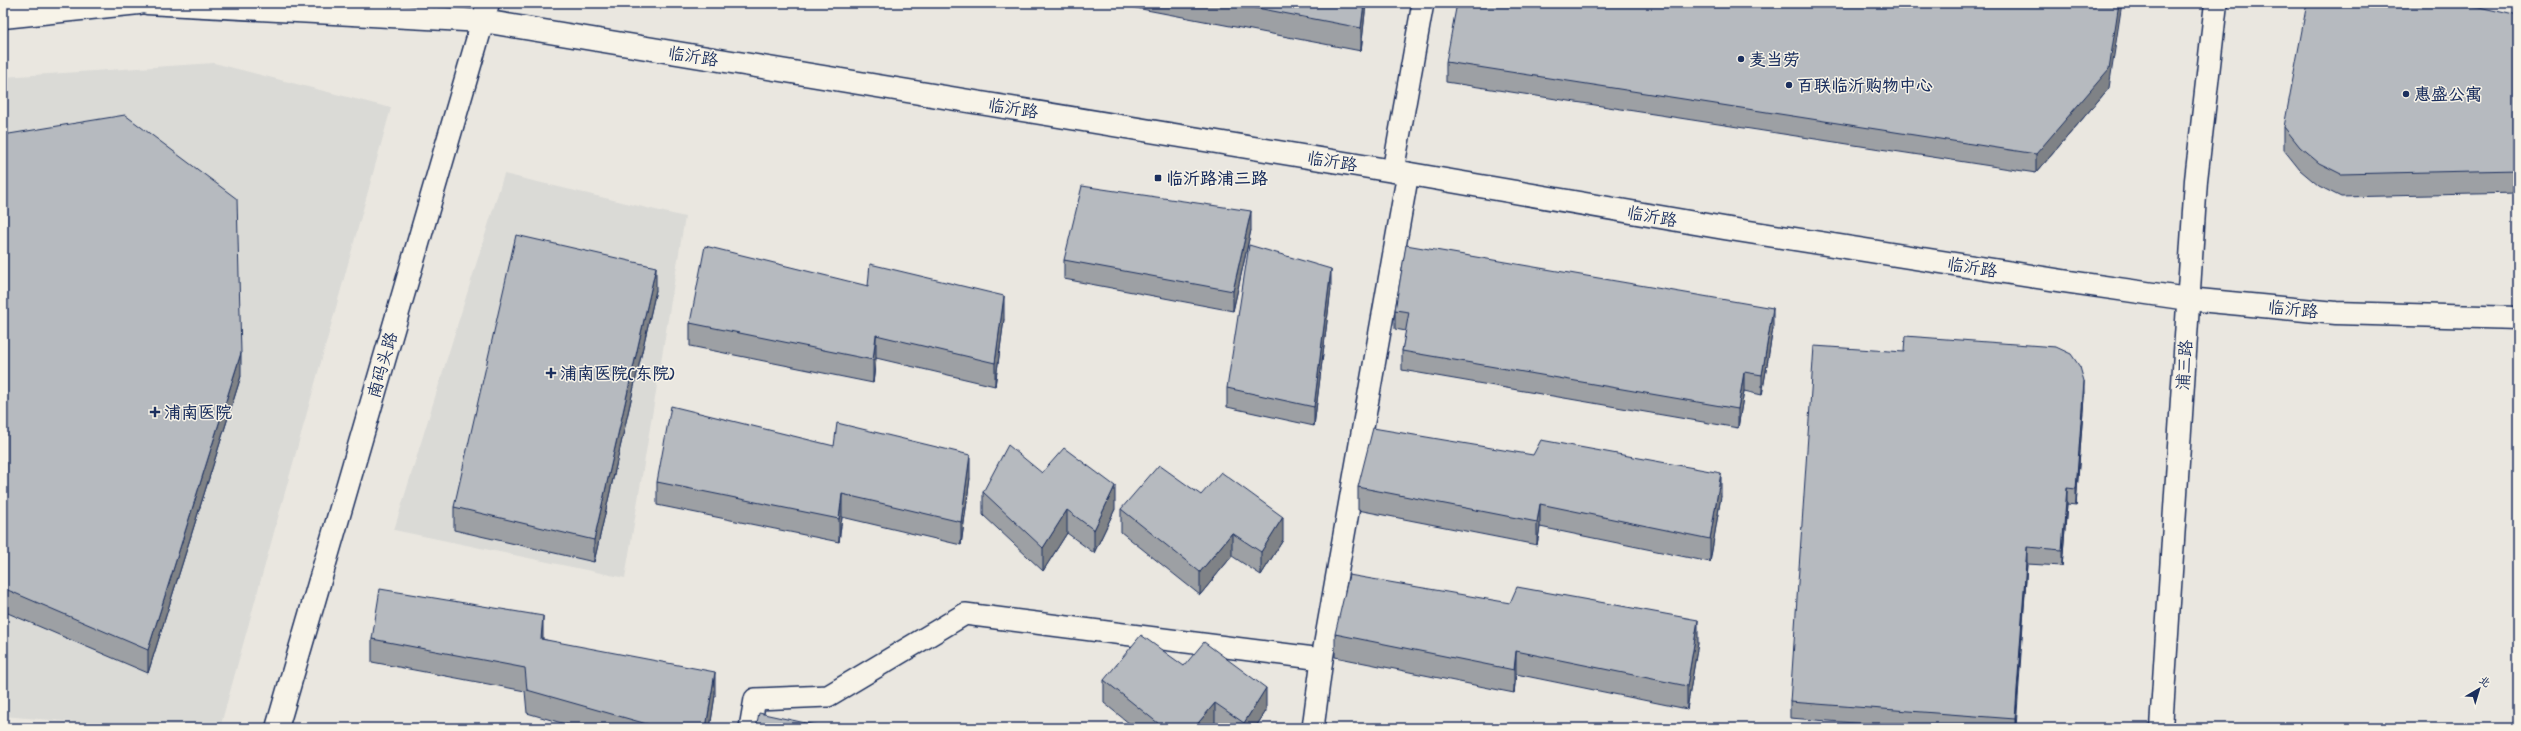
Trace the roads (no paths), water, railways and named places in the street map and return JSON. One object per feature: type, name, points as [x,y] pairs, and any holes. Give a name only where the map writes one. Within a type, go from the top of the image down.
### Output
[{"type":"street","points":[[3,17],[139,3]]},
{"type":"street","name":"临沂路","points":[[147,3],[485,12],[1400,172],[1812,242],[2188,299],[2336,313],[2518,318]]},
{"type":"street","name":"浦三路","points":[[2161,728],[2196,180],[2216,3]]},
{"type":"street","name":"南码头路","points":[[277,728],[485,12]]},
{"type":"lane","points":[[1313,728],[1322,659],[1400,172],[1423,3]]},
{"type":"lane","points":[[750,728],[755,698],[828,696],[965,614],[1322,659]]},
{"type":"place","name":"麦当劳","points":[[1741,59]]},
{"type":"place","name":"百联临沂购物中心","points":[[1789,85]]},
{"type":"place","name":"惠盛公寓","points":[[2406,94]]},
{"type":"place","name":"临沂路浦三路","points":[[1158,178]]},
{"type":"place","name":"浦南医院(东院)","points":[[551,373]]},
{"type":"place","name":"浦南医院","points":[[155,412]]}]
